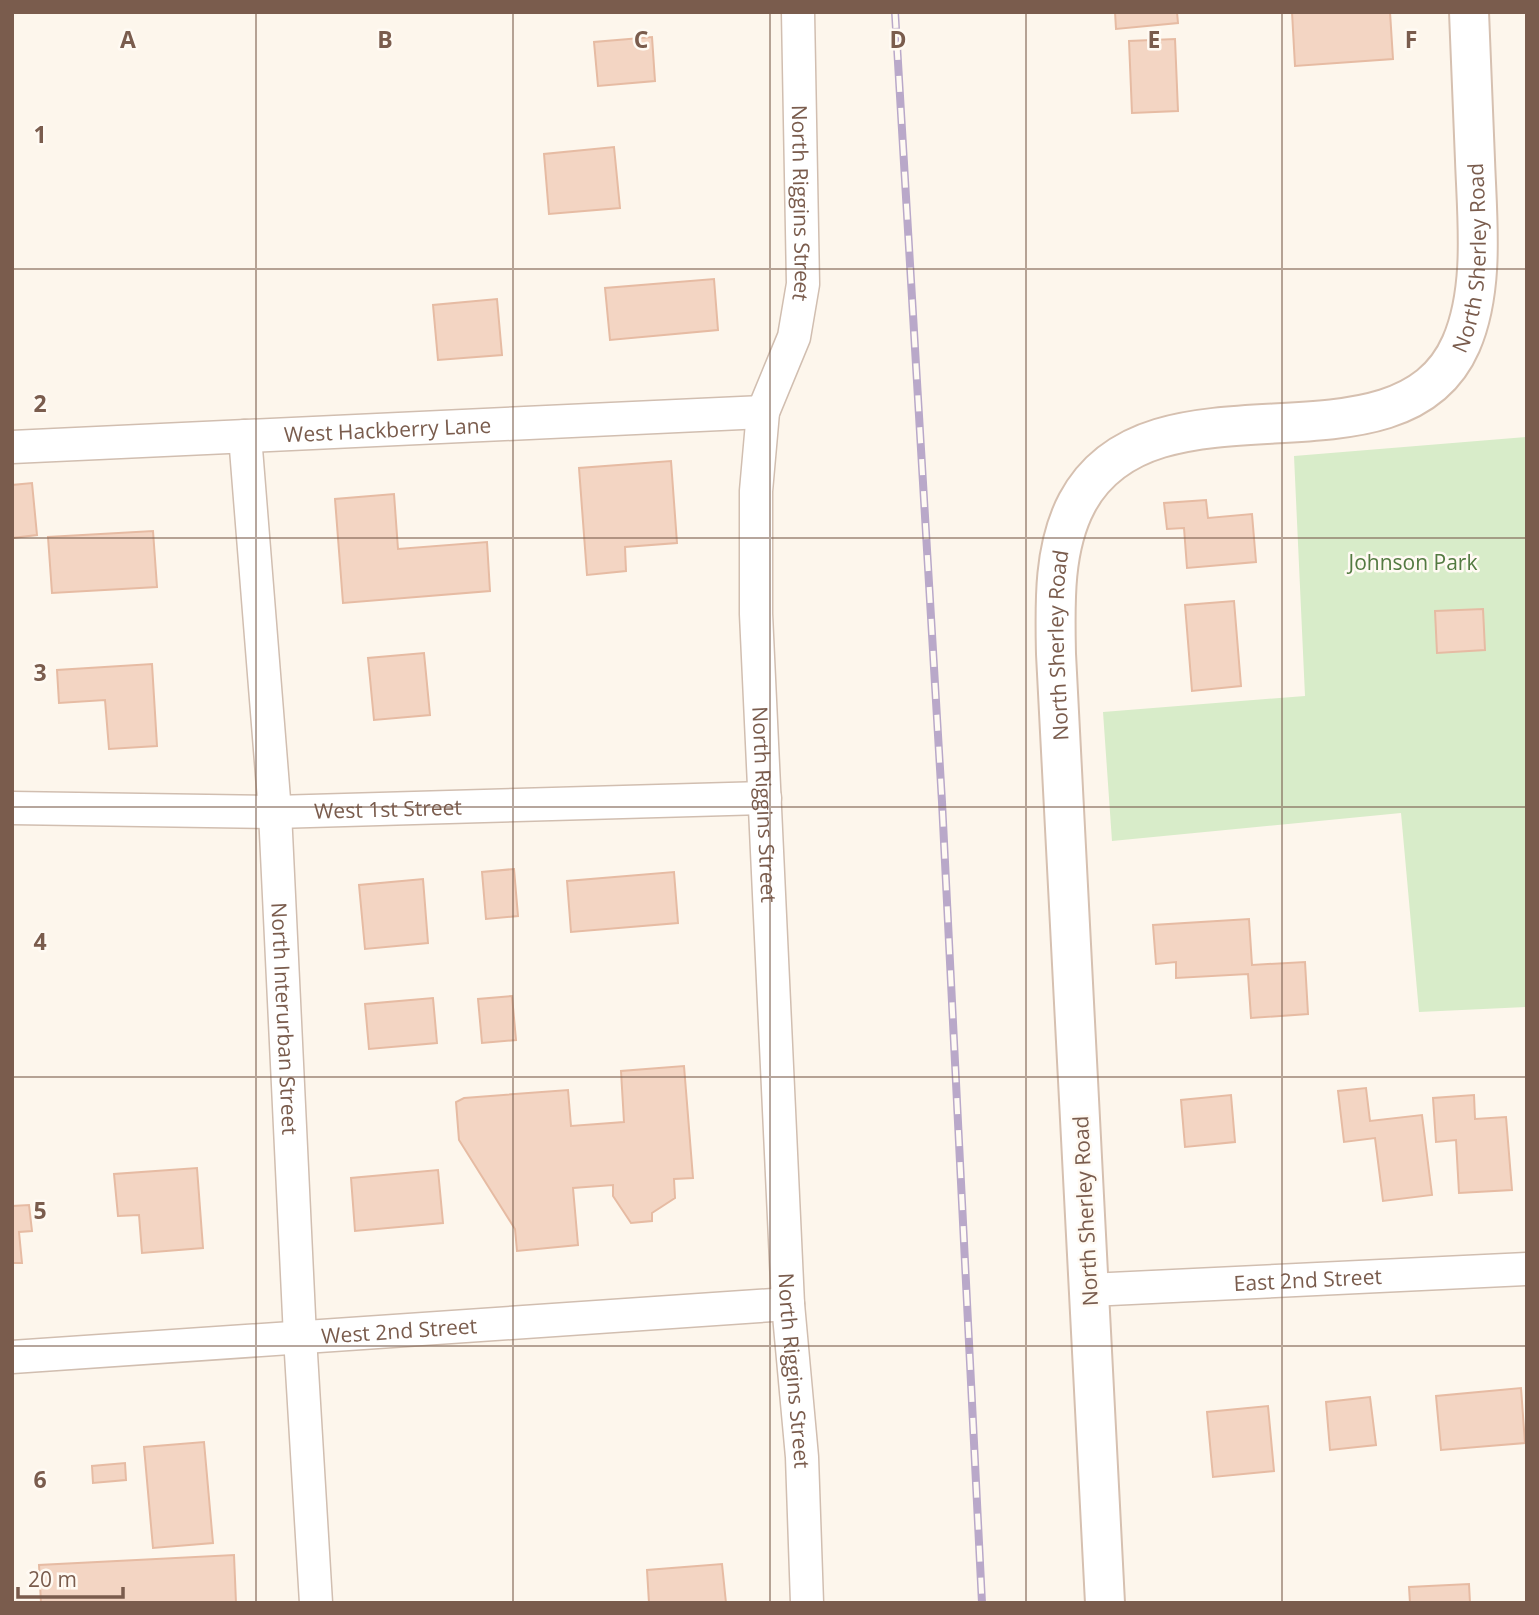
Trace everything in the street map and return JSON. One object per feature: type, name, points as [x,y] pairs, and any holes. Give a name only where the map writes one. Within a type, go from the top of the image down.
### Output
[{"type":"main road","name":"North Sherley Road","points":[[1105,1603],[1056,643],[1058,572],[1069,523],[1087,487],[1124,454],[1147,442],[1199,430],[1376,411],[1418,394],[1452,362],[1462,341],[1469,314],[1477,259],[1469,12]]},
{"type":"street","name":"North Riggins Street","points":[[798,12],[803,284],[794,337],[763,412],[757,491],[755,614],[788,1304],[802,1457],[807,1603]]},
{"type":"street","name":"West Hackberry Lane","points":[[12,447],[763,412]]},
{"type":"street","name":"North Interurban Street","points":[[245,436],[275,812],[300,1338],[316,1603]]},
{"type":"street","name":"West 1st Street","points":[[12,808],[275,812],[765,797]]},
{"type":"street","name":"East 2nd Street","points":[[1089,1290],[1527,1269]]},
{"type":"street","name":"West 2nd Street","points":[[12,1357],[788,1304]]},
{"type":"green space","name":"Johnson Park","points":[[1527,437],[1527,1007],[1419,1012],[1401,813],[1112,841],[1103,712],[1305,696],[1294,456]]},
{"type":"building","points":[[1115,12],[1177,12],[1178,23],[1116,29]]},
{"type":"building","points":[[1292,12],[1390,12],[1393,59],[1295,66]]},
{"type":"building","points":[[652,37],[655,81],[598,86],[594,42]]},
{"type":"building","points":[[1175,39],[1178,111],[1132,113],[1129,41]]},
{"type":"building","points":[[614,147],[620,208],[549,214],[544,154]]},
{"type":"building","points":[[714,279],[718,330],[610,340],[605,288]]},
{"type":"building","points":[[497,299],[502,355],[438,360],[433,305]]},
{"type":"building","points":[[671,461],[677,543],[625,547],[626,571],[587,575],[579,468]]},
{"type":"building","points":[[32,483],[37,535],[12,538],[12,485]]},
{"type":"building","points":[[394,494],[398,549],[487,542],[490,591],[343,603],[335,499]]},
{"type":"building","points":[[1206,500],[1208,518],[1252,514],[1256,562],[1187,568],[1184,528],[1167,529],[1164,503]]},
{"type":"building","points":[[153,531],[157,587],[52,593],[48,537]]},
{"type":"building","points":[[1234,601],[1241,686],[1192,691],[1185,605]]},
{"type":"building","points":[[1483,609],[1485,650],[1437,653],[1435,611]]},
{"type":"building","points":[[424,653],[430,715],[374,720],[368,658]]},
{"type":"building","points":[[152,664],[157,746],[109,749],[105,700],[59,703],[57,670]]},
{"type":"building","points":[[514,869],[518,916],[486,919],[482,872]]},
{"type":"building","points":[[674,872],[678,923],[571,932],[567,881]]},
{"type":"building","points":[[423,879],[428,943],[365,949],[359,885]]},
{"type":"building","points":[[1249,919],[1252,965],[1305,962],[1308,1014],[1251,1018],[1248,974],[1176,978],[1176,962],[1156,964],[1153,925]]},
{"type":"building","points":[[512,996],[516,1040],[482,1043],[478,999]]},
{"type":"building","points":[[433,998],[437,1043],[369,1049],[365,1004]]},
{"type":"building","points":[[684,1066],[693,1178],[674,1179],[675,1198],[652,1213],[652,1221],[631,1223],[613,1196],[613,1185],[573,1188],[578,1245],[517,1251],[515,1229],[459,1140],[456,1102],[464,1098],[568,1090],[571,1126],[624,1122],[621,1071]]},
{"type":"building","points":[[1366,1088],[1370,1121],[1422,1115],[1432,1195],[1383,1201],[1375,1138],[1344,1142],[1338,1091]]},
{"type":"building","points":[[1231,1095],[1235,1142],[1185,1147],[1181,1100]]},
{"type":"building","points":[[1474,1095],[1475,1119],[1506,1117],[1512,1190],[1459,1193],[1456,1140],[1436,1142],[1433,1098]]},
{"type":"building","points":[[197,1168],[203,1248],[142,1253],[139,1215],[118,1216],[114,1174]]},
{"type":"building","points":[[438,1170],[443,1223],[355,1231],[351,1178]]},
{"type":"building","points":[[29,1205],[32,1231],[19,1232],[22,1263],[12,1263],[12,1206]]},
{"type":"building","points":[[1521,1388],[1525,1443],[1441,1450],[1436,1396]]},
{"type":"building","points":[[1370,1397],[1376,1445],[1330,1450],[1326,1402]]},
{"type":"building","points":[[1268,1406],[1274,1471],[1213,1477],[1207,1412]]},
{"type":"building","points":[[204,1442],[213,1543],[153,1548],[144,1447]]},
{"type":"building","points":[[125,1463],[126,1480],[93,1483],[92,1466]]},
{"type":"building","points":[[234,1555],[236,1603],[41,1603],[39,1565]]},
{"type":"building","points":[[722,1564],[726,1603],[649,1603],[647,1570]]},
{"type":"building","points":[[1469,1584],[1470,1603],[1410,1603],[1409,1587]]},
{"type":"railway","points":[[895,12],[942,802],[982,1603]]}]
